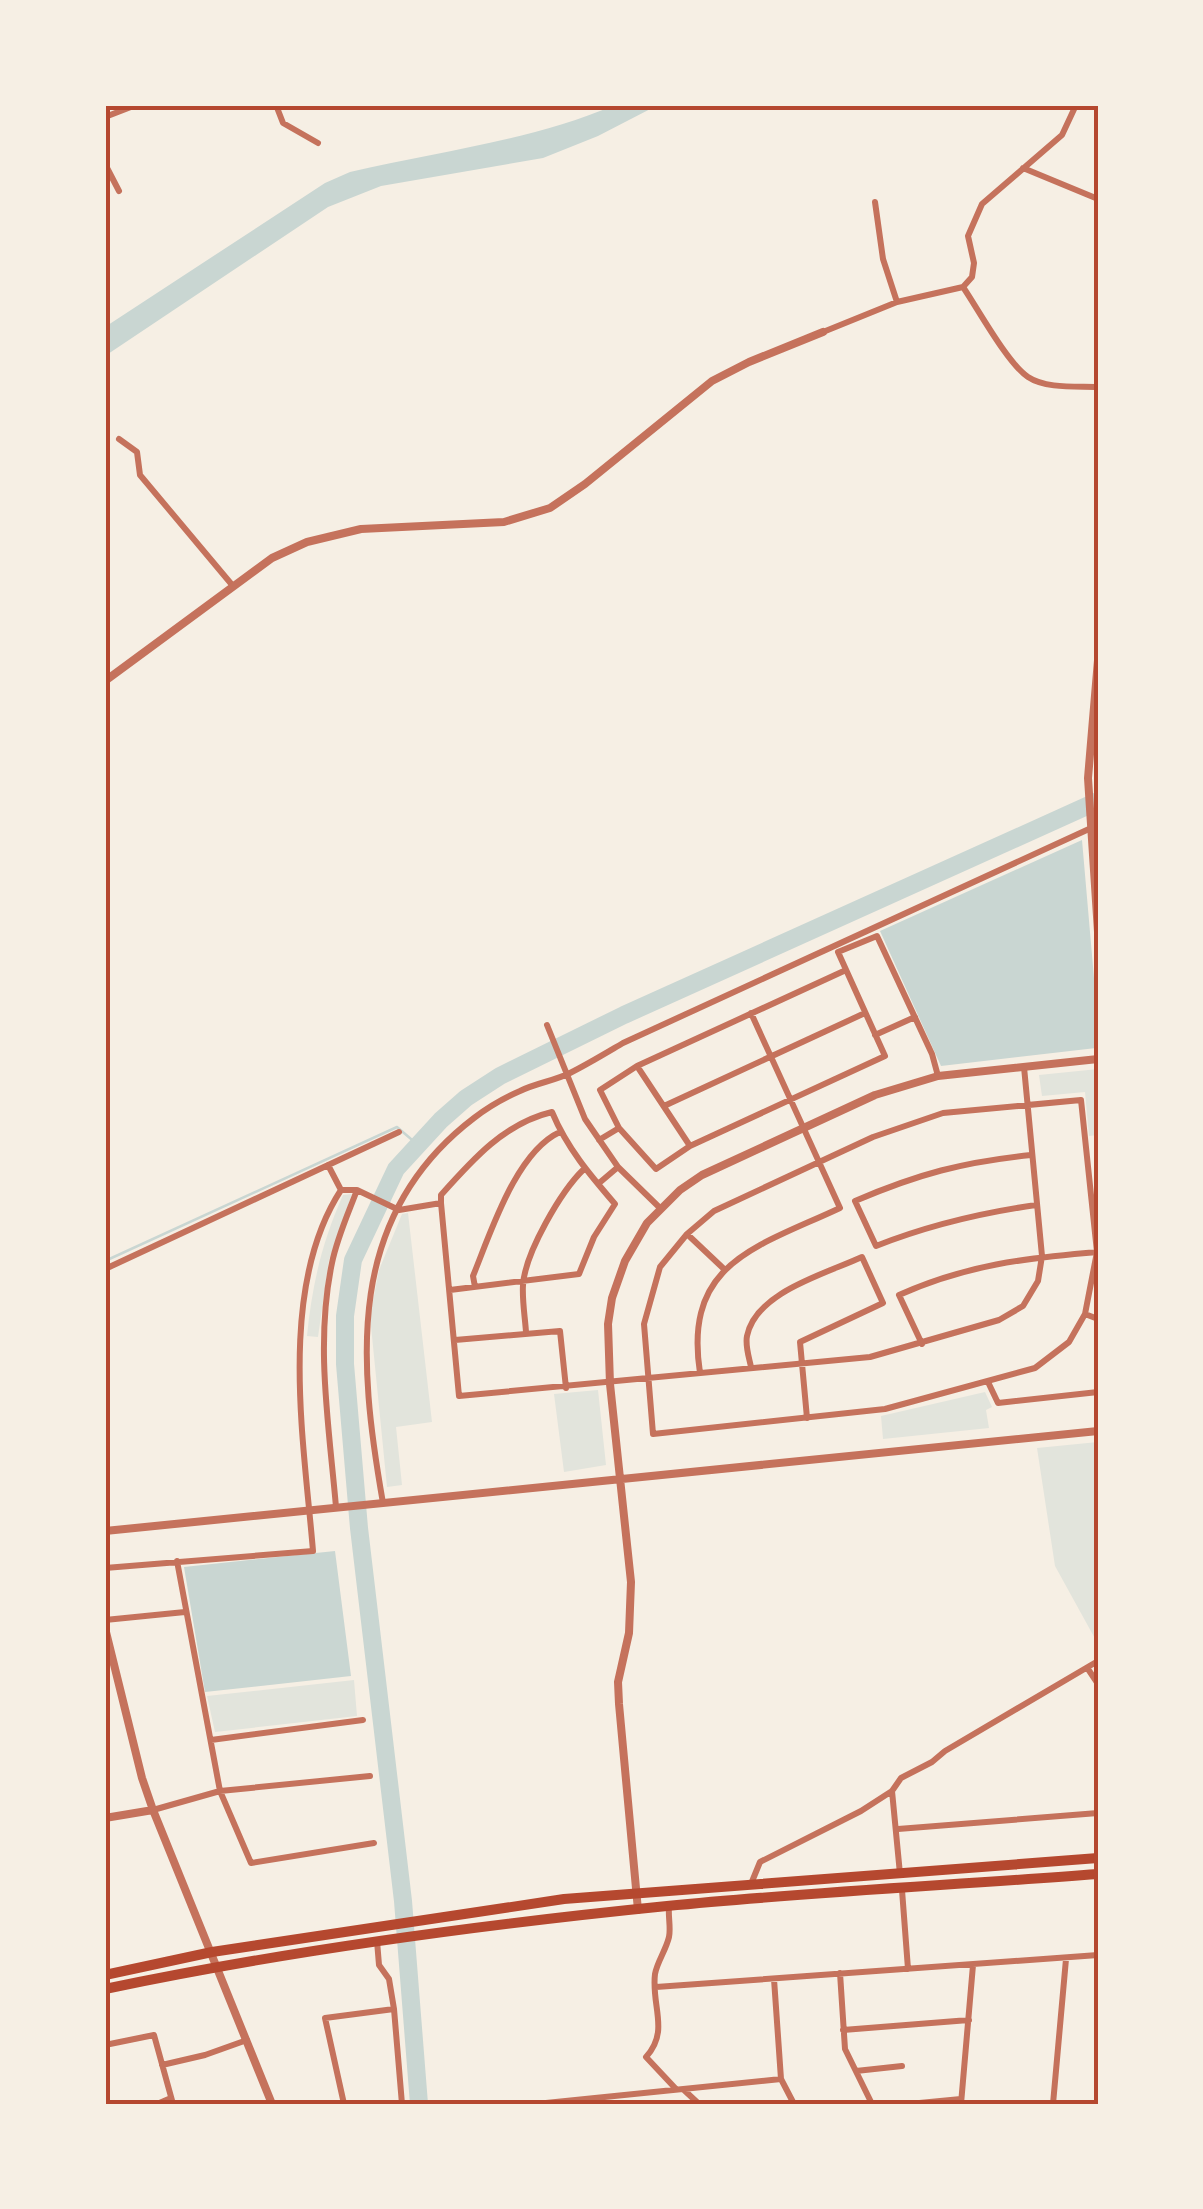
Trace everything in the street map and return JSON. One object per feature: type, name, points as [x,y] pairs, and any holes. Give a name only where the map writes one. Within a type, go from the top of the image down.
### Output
[{"type":"highway","points":[[105,1975],[212,1952],[384,1924],[636,1892],[1098,1858]]},
{"type":"highway","points":[[105,1989],[218,1966],[418,1934],[669,1906],[1098,1874]]},
{"type":"street","points":[[105,118],[136,105]]},
{"type":"street","points":[[276,105],[283,122],[318,143]]},
{"type":"street","points":[[105,681],[272,558],[332,535],[376,528],[504,522],[550,508],[712,381],[749,362],[898,302],[962,287],[972,277],[974,263],[968,236],[982,204],[1062,134],[1076,105]]},
{"type":"street","points":[[105,164],[119,191]]},
{"type":"street","points":[[1023,168],[1098,199]]},
{"type":"street","points":[[875,202],[880,241],[898,302]]},
{"type":"street","points":[[962,287],[1029,378],[1050,384],[1098,387]]},
{"type":"street","points":[[118,439],[137,452],[140,475],[233,586]]},
{"type":"street","points":[[1098,660],[1088,778],[1098,932]]},
{"type":"street","points":[[380,1503],[366,1370],[370,1284],[384,1237],[413,1181],[447,1142],[475,1118],[519,1091],[567,1074],[1089,829]]},
{"type":"street","points":[[846,970],[636,1066],[600,1090],[619,1128],[656,1169],[690,1146],[885,1056],[838,952],[878,936],[932,1054],[938,1076]]},
{"type":"street","points":[[700,1373],[695,1340],[700,1310],[724,1269],[744,1253],[840,1208],[751,1013]]},
{"type":"street","points":[[664,1106],[865,1013]]},
{"type":"street","points":[[875,1035],[914,1017]]},
{"type":"street","points":[[547,1024],[585,1120],[618,1168],[660,1208]]},
{"type":"street","points":[[638,1910],[618,1682],[632,1607],[607,1348],[612,1298],[635,1242],[660,1208],[702,1175],[875,1095],[938,1076],[1098,1058]]},
{"type":"street","points":[[636,1066],[690,1146]]},
{"type":"street","points":[[450,1290],[579,1274],[594,1237],[615,1204],[584,1168],[552,1112],[528,1118],[478,1153],[442,1195],[442,1203],[450,1290],[455,1340],[460,1396],[870,1357],[999,1320],[1023,1306],[1038,1280],[1042,1256],[1024,1067]]},
{"type":"street","points":[[1081,1100],[1098,1252],[1085,1314],[1069,1342],[1035,1368],[885,1410],[653,1434],[644,1324],[660,1267],[687,1234],[714,1212],[819,1161],[943,1113],[1081,1100]]},
{"type":"street","points":[[599,1140],[619,1128]]},
{"type":"street","points":[[105,1270],[398,1132]]},
{"type":"street","points":[[474,1287],[473,1276],[502,1204],[542,1140],[560,1132]]},
{"type":"street","points":[[1031,1154],[969,1161],[900,1182],[855,1201],[876,1246],[976,1213],[1036,1205]]},
{"type":"street","points":[[328,1165],[341,1190]]},
{"type":"street","points":[[526,1332],[523,1282],[545,1223],[584,1168]]},
{"type":"street","points":[[598,1184],[618,1168]]},
{"type":"street","points":[[341,1190],[358,1190],[398,1210],[442,1203]]},
{"type":"street","points":[[105,1568],[312,1552],[300,1422],[300,1344],[318,1240],[341,1190]]},
{"type":"street","points":[[338,1507],[322,1349],[332,1261],[358,1190]]},
{"type":"street","points":[[687,1234],[724,1269]]},
{"type":"street","points":[[922,1344],[900,1295],[936,1278],[977,1266],[1098,1252]]},
{"type":"street","points":[[751,1367],[746,1340],[753,1316],[770,1300],[862,1257],[882,1303],[800,1342],[807,1418]]},
{"type":"street","points":[[1085,1314],[1098,1319]]},
{"type":"street","points":[[455,1340],[560,1331],[566,1388]]},
{"type":"street","points":[[988,1382],[998,1403],[1098,1392]]},
{"type":"street","points":[[105,1530],[1098,1431]]},
{"type":"street","points":[[177,1561],[220,1792],[251,1863],[374,1843]]},
{"type":"street","points":[[105,1620],[186,1612]]},
{"type":"street","points":[[105,1628],[153,1810],[272,2104]]},
{"type":"street","points":[[751,1884],[760,1862],[861,1810],[892,1790],[901,1778],[1098,1661]]},
{"type":"street","points":[[1088,1668],[1098,1684]]},
{"type":"street","points":[[211,1740],[363,1720]]},
{"type":"street","points":[[105,1818],[220,1792],[370,1776]]},
{"type":"street","points":[[892,1790],[900,1874]]},
{"type":"street","points":[[898,1829],[1098,1812]]},
{"type":"street","points":[[902,1890],[908,1969]]},
{"type":"street","points":[[669,1906],[671,1934],[655,1974],[660,2033],[646,2057],[699,2104]]},
{"type":"street","points":[[381,1939],[379,1964],[390,1979],[402,2104]]},
{"type":"street","points":[[656,1987],[1066,1960],[1098,1954]]},
{"type":"street","points":[[1054,2104],[1066,1960]]},
{"type":"street","points":[[910,2104],[961,2101],[974,1966]]},
{"type":"street","points":[[840,1973],[845,2048],[872,2104]]},
{"type":"street","points":[[774,1979],[781,2078],[794,2104]]},
{"type":"street","points":[[344,2104],[324,2018],[394,2009]]},
{"type":"street","points":[[843,2030],[969,2020]]},
{"type":"street","points":[[105,2044],[154,2034],[172,2101],[157,2104]]},
{"type":"street","points":[[162,2065],[248,2039]]},
{"type":"street","points":[[856,2072],[902,2066]]},
{"type":"street","points":[[536,2104],[781,2078]]},
{"type":"shaded area","points":[[615,105],[658,105],[598,136],[543,158],[381,186],[328,207],[105,356],[105,327],[325,183],[350,172],[550,128]]},
{"type":"shaded area","points":[[1082,840],[1098,1024],[1096,1048],[941,1066],[880,931]]},
{"type":"shaded area","points":[[1098,1069],[1098,1135],[1089,1136],[1085,1092],[1042,1096],[1039,1075]]},
{"type":"shaded area","points":[[352,1194],[329,1260],[318,1337],[307,1336],[324,1247],[343,1195]]},
{"type":"shaded area","points":[[408,1213],[432,1422],[396,1427],[402,1485],[387,1487],[370,1316],[379,1270],[402,1214]]},
{"type":"shaded area","points":[[598,1390],[606,1465],[564,1472],[554,1394]]},
{"type":"shaded area","points":[[985,1392],[992,1407],[986,1410],[989,1428],[883,1439],[881,1416]]},
{"type":"shaded area","points":[[1098,1442],[1098,1644],[1055,1566],[1037,1448]]},
{"type":"shaded area","points":[[335,1551],[351,1676],[205,1692],[184,1567]]},
{"type":"shaded area","points":[[354,1680],[357,1716],[215,1732],[207,1696]]},
{"type":"waterway","points":[[419,2104],[403,1901],[359,1528],[345,1364],[345,1316],[353,1260],[396,1169],[441,1120],[500,1076],[624,1015],[1098,801]]},
{"type":"waterway","points":[[105,1261],[397,1127],[418,1145]]}]
